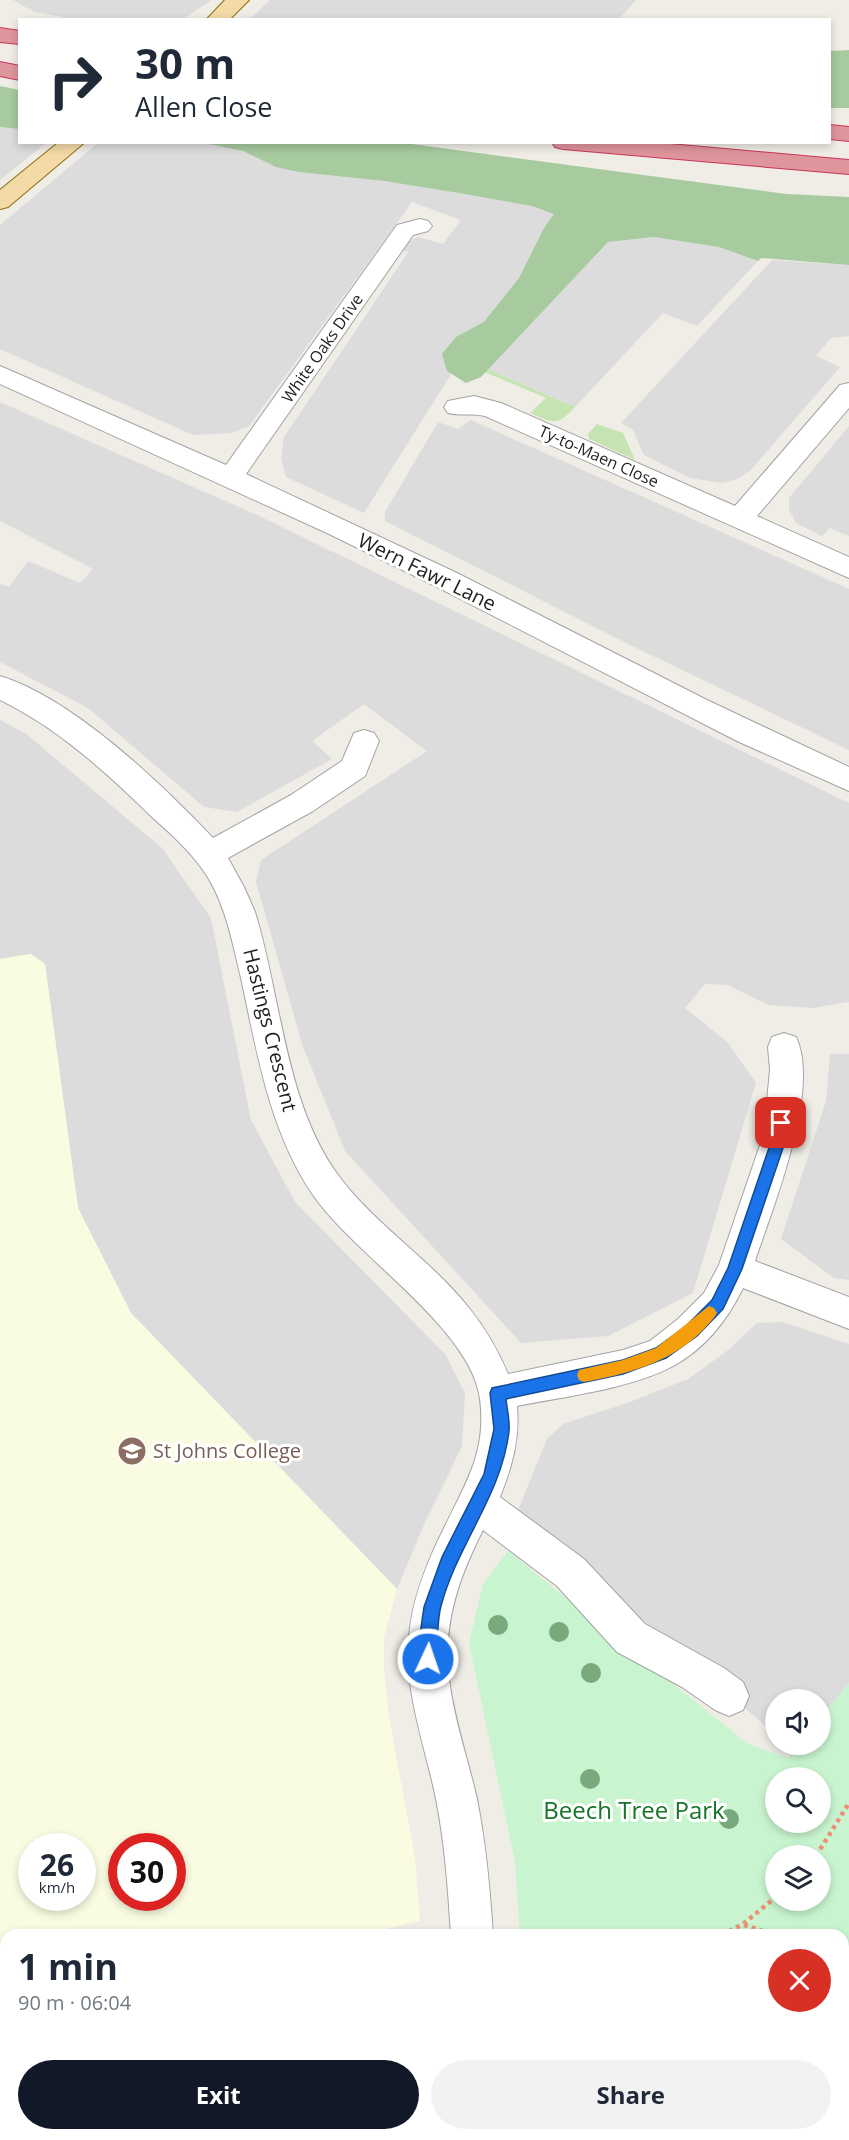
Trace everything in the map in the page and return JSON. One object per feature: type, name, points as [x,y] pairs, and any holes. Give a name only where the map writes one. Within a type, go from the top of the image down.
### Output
[{"type":"highway","points":[[0,35],[18,38]]},
{"type":"highway","points":[[0,69],[18,73]]},
{"type":"highway","points":[[831,130],[849,131]]},
{"type":"highway","points":[[586,144],[849,167]]},
{"type":"main road","points":[[218,18],[238,0]]},
{"type":"main road","points":[[0,202],[72,144]]},
{"type":"street","name":"White Oaks Drive","points":[[230,478],[405,230],[420,226]]},
{"type":"street","name":"Wern Fawr Lane","points":[[0,374],[445,579],[687,705],[849,780]]},
{"type":"street","points":[[739,519],[849,391]]},
{"type":"street","name":"Ty-to-Maen Close","points":[[457,407],[474,405],[492,408],[849,568]]},
{"type":"street","name":"Hastings Crescent","points":[[0,687],[18,695],[73,733],[132,779],[209,854],[231,888],[243,923],[281,1087],[302,1146],[326,1186],[356,1220],[458,1321],[480,1352],[498,1393],[502,1429],[491,1476],[448,1562],[432,1607],[427,1642],[428,1676],[457,1798],[467,1863],[472,1929]]},
{"type":"street","points":[[209,854],[302,803],[354,768],[364,741]]},
{"type":"street","points":[[498,1393],[623,1367],[661,1354],[691,1331],[717,1304],[735,1269],[777,1145],[784,1101],[786,1070],[784,1047]]},
{"type":"street","points":[[735,1269],[849,1313]]},
{"type":"street","points":[[477,1503],[551,1557],[583,1584],[616,1625],[630,1637],[650,1652],[675,1661],[702,1676],[729,1696]]},
{"type":"path","points":[[823,1845],[849,1803]]},
{"type":"path","points":[[733,1929],[765,1906]]},
{"type":"path","points":[[743,1924],[758,1929]]},
{"type":"shaded area","points":[[13,0],[212,0],[185,18],[68,18],[34,12]]},
{"type":"shaded area","points":[[270,0],[636,0],[620,18],[251,18]]},
{"type":"shaded area","points":[[0,127],[18,129],[18,144],[45,144],[0,180]]},
{"type":"shaded area","points":[[97,144],[247,144],[573,203],[455,368],[364,513],[286,477],[281,459],[284,437],[409,251],[400,251],[407,242],[418,237],[443,244],[461,220],[412,202],[249,426],[232,433],[193,435],[0,349],[0,225]]},
{"type":"shaded area","points":[[654,237],[719,247],[758,261],[697,326],[663,313],[575,407],[487,369],[608,242]]},
{"type":"shaded area","points":[[772,260],[849,265],[849,336],[831,338],[816,356],[840,367],[750,471],[735,480],[722,483],[690,478],[644,455],[633,430],[621,423]]},
{"type":"shaded area","points":[[0,402],[255,514],[849,803],[849,1002],[812,1008],[769,1005],[727,985],[705,984],[685,1008],[727,1042],[756,1083],[693,1293],[608,1336],[521,1343],[345,1151],[302,1044],[256,882],[261,860],[427,751],[364,704],[312,741],[332,759],[237,812],[204,807],[88,708],[0,662],[0,584],[9,587],[28,561],[80,583],[93,569],[0,521]]},
{"type":"shaded area","points":[[471,420],[849,589],[849,750],[628,644],[385,521],[385,512],[438,422],[458,429]]},
{"type":"shaded area","points":[[849,426],[849,536],[830,528],[822,536],[796,523],[789,509],[789,498]]},
{"type":"shaded area","points":[[0,720],[25,733],[162,848],[211,918],[251,1120],[295,1202],[445,1354],[465,1393],[462,1446],[423,1527],[397,1589],[131,1313],[78,1208],[45,964],[31,954],[0,959]]},
{"type":"shaded area","name":"St Johns College","points":[[31,954],[45,964],[78,1208],[131,1313],[397,1589],[384,1638],[384,1669],[388,1711],[415,1858],[420,1921],[389,1929],[0,1929],[0,959]]},
{"type":"shaded area","points":[[830,1054],[849,1054],[849,1280],[834,1278],[781,1239],[826,1101]]},
{"type":"shaded area","points":[[783,1322],[849,1344],[849,1683],[831,1705],[831,1689],[765,1689],[765,1725],[538,1530],[515,1517],[547,1439],[563,1424],[630,1402],[688,1379],[727,1351],[757,1323]]},
{"type":"green space","points":[[849,50],[849,108],[831,108],[831,51]]},
{"type":"green space","points":[[0,86],[18,90],[18,129],[0,127]]},
{"type":"green space","points":[[209,144],[411,144],[786,194],[849,197],[849,265],[761,258],[758,261],[719,247],[654,237],[608,242],[481,377],[466,383],[447,371],[442,354],[456,337],[484,322],[519,278],[544,228],[554,214],[532,206],[459,193],[385,181],[299,172],[276,167],[243,151]]},
{"type":"green space","points":[[487,369],[575,407],[564,418],[554,421],[530,413],[546,398],[485,372]]},
{"type":"green space","points":[[597,424],[623,433],[635,460],[589,439],[588,434]]},
{"type":"green space","name":"Beech Tree Park","points":[[508,1551],[748,1744],[765,1750],[765,1755],[779,1755],[788,1758],[791,1755],[831,1755],[831,1705],[849,1683],[849,1929],[520,1929],[515,1862],[469,1643],[483,1584]]},
{"type":"slow traffic","points":[[584,1375],[623,1367],[661,1354],[691,1331],[709,1313]]},
{"type":"place","name":"St Johns College","points":[[132,1451]]},
{"type":"route","points":[[428,1659],[427,1642],[432,1607],[448,1562],[491,1476],[502,1429],[498,1393],[623,1367],[661,1354],[691,1331],[717,1304],[735,1269],[777,1145],[781,1123]]}]
